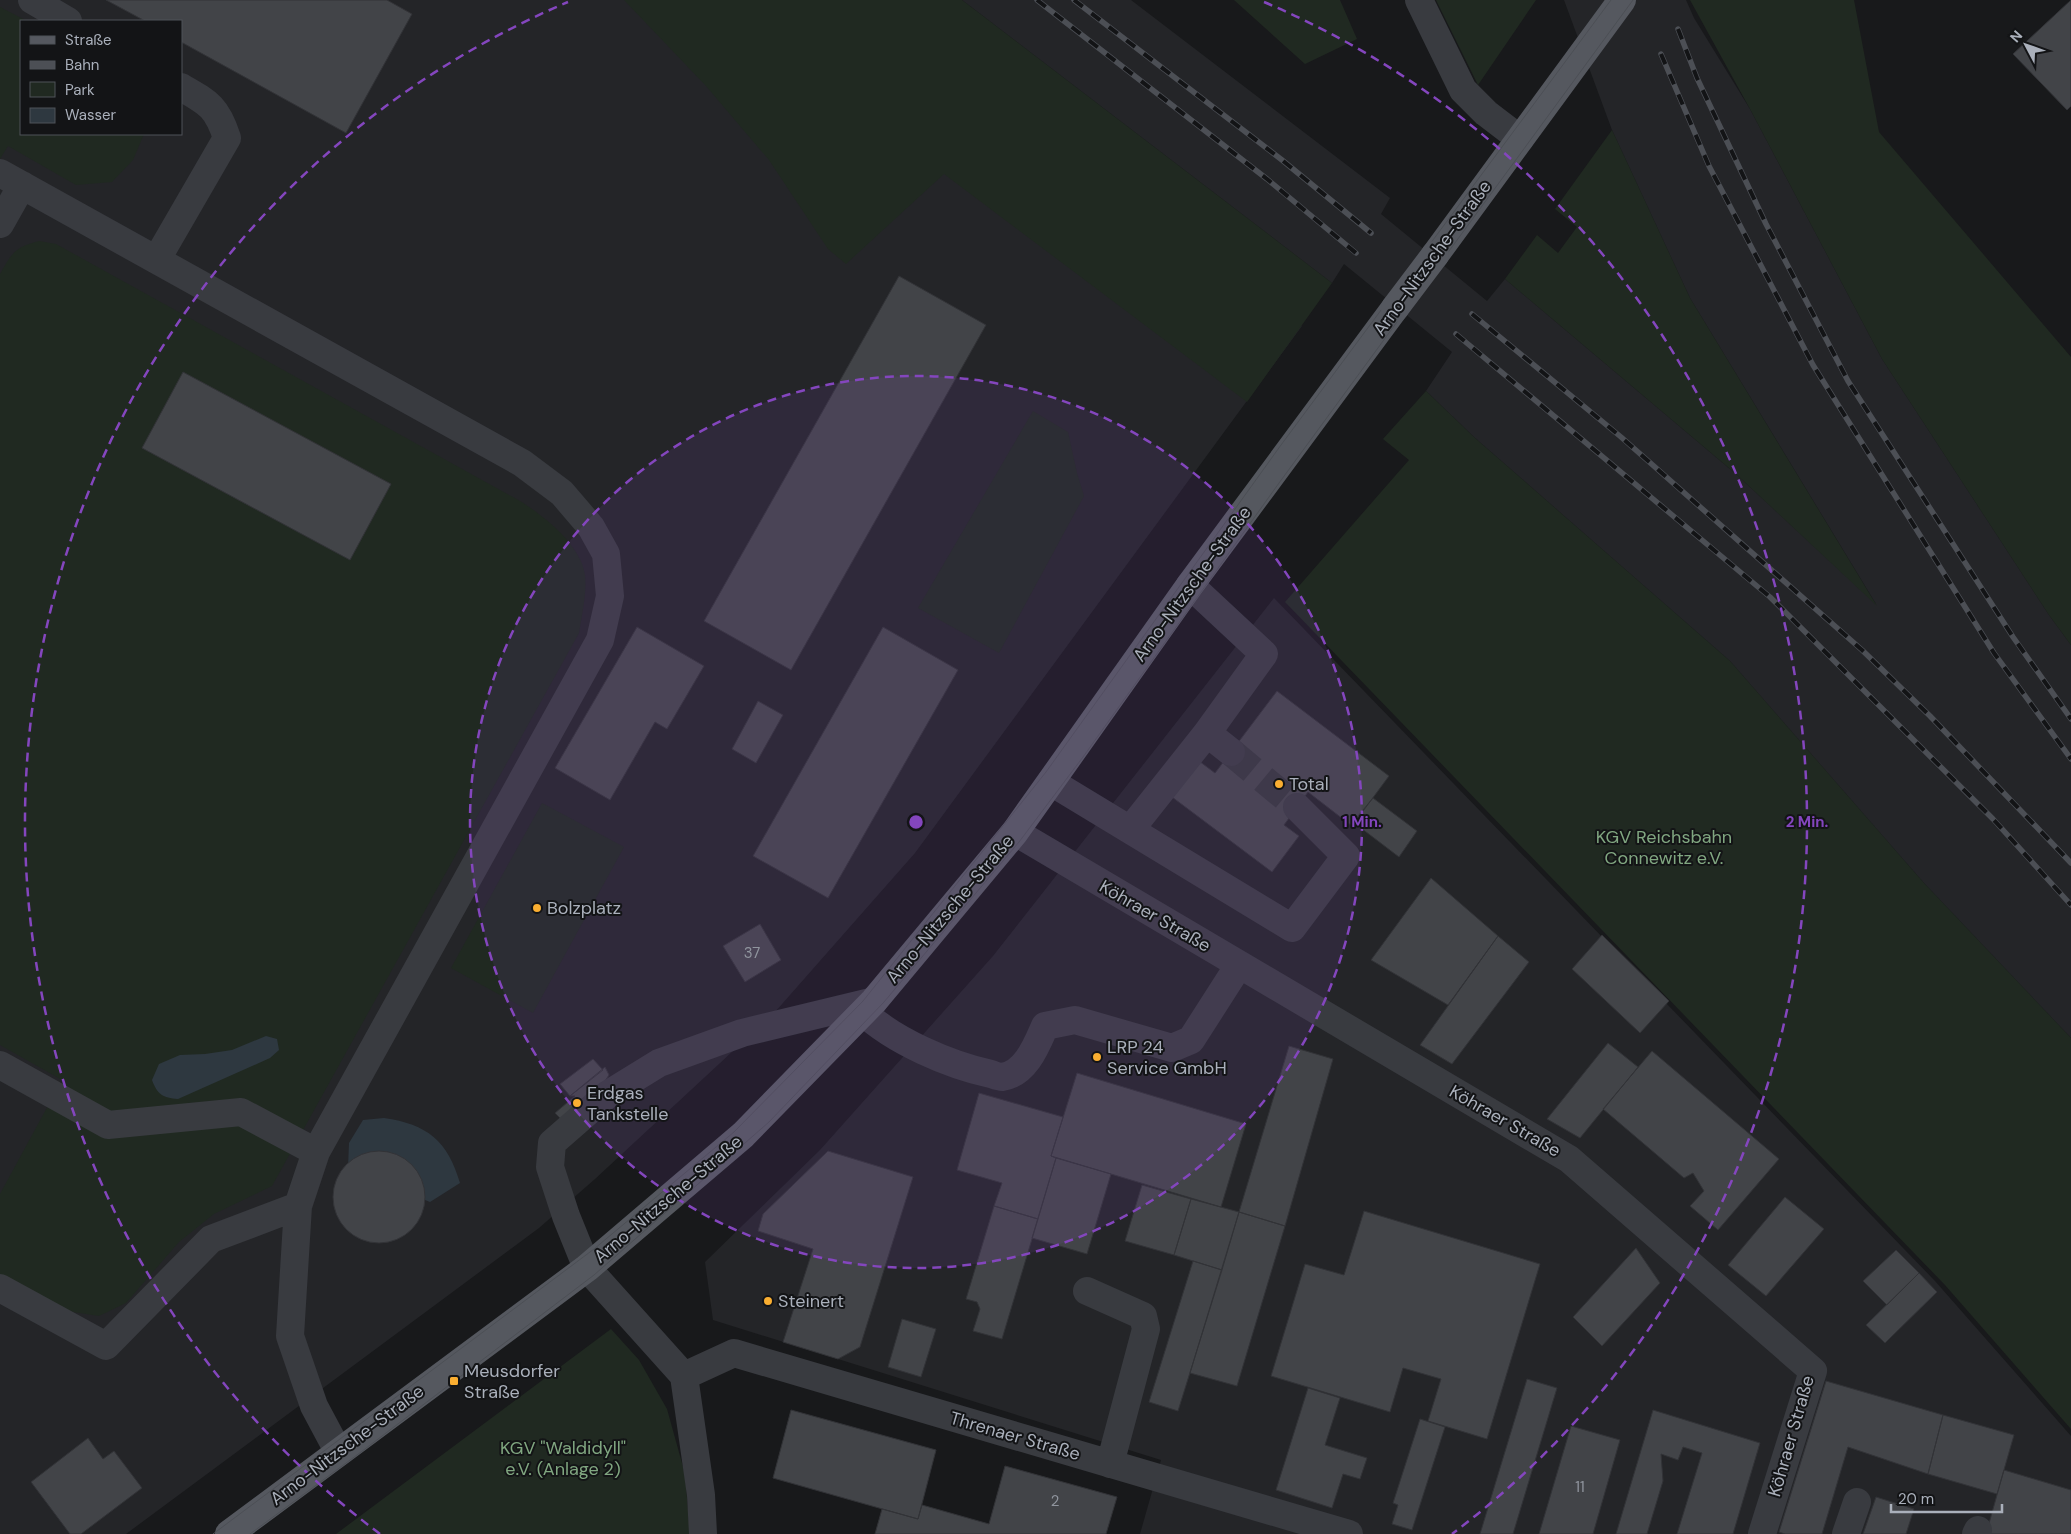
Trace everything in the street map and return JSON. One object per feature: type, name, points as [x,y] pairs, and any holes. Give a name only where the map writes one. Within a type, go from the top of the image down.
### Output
[{"type":"main road","name":"Arno-Nitzsche-Straße","points":[[229,1534],[587,1268],[744,1135],[868,1006],[1015,832],[1190,585],[1622,0]]},
{"type":"street","points":[[32,0],[66,20]]},
{"type":"street","points":[[1418,0],[1463,90],[1486,113],[1520,139]]},
{"type":"street","points":[[158,259],[227,138],[220,117],[204,100],[182,87]]},
{"type":"street","points":[[0,224],[11,179],[522,463],[562,493],[591,527],[606,554],[610,596],[600,640],[316,1152],[298,1206],[290,1336],[314,1406],[338,1452]]},
{"type":"street","points":[[1130,830],[1207,733],[1264,654],[1190,585]]},
{"type":"street","points":[[1207,733],[1231,752]]},
{"type":"street","points":[[1052,782],[1292,928],[1346,856],[1297,807]]},
{"type":"street","name":"Köhraer Straße","points":[[1015,832],[1569,1159],[1813,1371],[1762,1534]]},
{"type":"street","points":[[703,1534],[701,1494],[684,1376],[587,1268],[566,1216],[550,1167],[552,1143],[607,1095],[659,1063],[742,1033],[868,1006],[893,1033],[923,1050],[976,1071],[1002,1077],[1021,1068],[1034,1052],[1045,1026],[1075,1020],[1172,1048],[1191,1040],[1239,965]]},
{"type":"street","points":[[0,1064],[108,1125],[241,1112],[316,1152]]},
{"type":"street","points":[[0,1288],[106,1346],[211,1239],[298,1206]]},
{"type":"street","points":[[1087,1291],[1142,1316],[1146,1329],[1110,1464]]},
{"type":"street","name":"Threnaer Straße","points":[[684,1376],[734,1353],[1349,1534]]},
{"type":"street","points":[[1846,1534],[1857,1502]]},
{"type":"shaded area","points":[[0,0],[877,0],[1302,326],[915,853],[775,1012],[595,1179],[539,1228],[126,1534],[0,1534]]},
{"type":"shaded area","points":[[962,0],[1131,0],[1390,198],[1381,214],[1487,301],[1505,279],[1736,474],[1876,604],[1690,298],[1612,130],[1564,0],[1686,0],[1694,18],[1750,109],[1882,359],[2049,615],[2071,645],[2071,1038],[1923,882],[1730,661],[1475,438],[1426,391],[1452,352],[1344,264],[1332,283]]},
{"type":"shaded area","points":[[1274,598],[1935,1281],[2071,1436],[2071,1534],[1140,1534],[1161,1460],[713,1320],[705,1262],[820,1150],[993,956]]},
{"type":"green space","points":[[624,0],[962,0],[1332,283],[1247,402],[944,174],[846,264],[828,249],[769,160],[706,86]]},
{"type":"green space","points":[[1234,0],[1340,0],[1357,39],[1305,64]]},
{"type":"green space","points":[[1436,0],[1536,0],[1478,85]]},
{"type":"green space","points":[[1690,0],[1854,0],[1879,132],[2071,357],[2071,645],[2049,615],[1882,359],[1750,109]]},
{"type":"green space","points":[[0,7],[25,20],[20,20],[20,135],[144,135],[133,160],[112,182],[76,185],[8,146],[0,159]]},
{"type":"green space","points":[[1612,130],[1690,298],[1877,606],[1736,474],[1505,279],[1537,235],[1558,253],[1577,227],[1555,209]]},
{"type":"green space","points":[[39,241],[56,244],[520,501],[550,523],[569,542],[577,553],[585,575],[584,604],[579,633],[272,1186],[214,1214],[179,1242],[126,1303],[99,1316],[60,1310],[0,1275],[0,1194],[62,1080],[0,1045],[0,274],[15,252],[24,246]]},
{"type":"green space","name":"KGV Reichsbahn Connewitz e.V.","points":[[1426,391],[1475,438],[1730,661],[1923,882],[2071,1038],[2071,1429],[1945,1285],[1285,602],[1409,460],[1383,439]]},
{"type":"green space","points":[[1033,411],[1068,432],[1084,496],[999,653],[918,608]]},
{"type":"green space","name":"Bolzplatz","points":[[542,803],[624,847],[533,1013],[451,968]]},
{"type":"green space","name":"KGV \"Waldidyll\" e.V. (Anlage 2)","points":[[611,1329],[639,1360],[667,1409],[685,1474],[690,1534],[336,1534]]},
{"type":"water","points":[[266,1036],[277,1039],[279,1050],[270,1058],[178,1099],[168,1098],[161,1094],[154,1085],[152,1080],[159,1064],[180,1055],[232,1050]]},
{"type":"water","points":[[384,1118],[412,1125],[434,1137],[449,1156],[460,1183],[430,1202],[348,1168],[349,1143],[363,1120]]},
{"type":"building","points":[[106,0],[387,0],[412,14],[346,133],[182,43],[182,20],[143,20]]},
{"type":"building","points":[[2071,0],[2071,106],[2067,110],[2013,54]]},
{"type":"building","points":[[899,276],[986,325],[791,670],[704,621]]},
{"type":"building","points":[[183,372],[391,484],[350,560],[142,448]]},
{"type":"building","points":[[637,627],[704,666],[667,729],[655,722],[610,800],[555,768]]},
{"type":"building","points":[[883,627],[958,670],[828,898],[753,856]]},
{"type":"building","name":"Total","points":[[1277,691],[1389,776],[1352,826],[1308,792],[1284,825],[1299,836],[1272,872],[1168,794],[1195,758],[1215,773]]},
{"type":"building","points":[[758,701],[783,715],[756,763],[732,749]]},
{"type":"building","points":[[1373,798],[1417,831],[1399,857],[1353,822]]},
{"type":"building","points":[[1431,878],[1498,936],[1448,1005],[1371,960]]},
{"type":"building","points":[[760,924],[781,960],[745,982],[723,946]]},
{"type":"building","points":[[1602,935],[1669,1001],[1640,1033],[1572,969]]},
{"type":"building","points":[[1498,936],[1529,962],[1452,1064],[1420,1045]]},
{"type":"building","points":[[1608,1043],[1638,1067],[1580,1138],[1547,1119]]},
{"type":"building","points":[[1289,1046],[1333,1059],[1285,1226],[1239,1212]]},
{"type":"building","points":[[1652,1051],[1779,1159],[1718,1230],[1690,1206],[1704,1191],[1693,1173],[1684,1178],[1603,1109]]},
{"type":"building","points":[[593,1059],[603,1070],[570,1096],[560,1084]]},
{"type":"building","points":[[605,1067],[609,1075],[601,1087],[565,1123],[555,1113],[575,1096],[570,1096]]},
{"type":"building","points":[[1077,1073],[1246,1124],[1221,1207],[1051,1156]]},
{"type":"building","points":[[979,1093],[1063,1117],[1051,1156],[1056,1158],[1038,1219],[994,1206],[1002,1183],[957,1170]]},
{"type":"building","points":[[379,1151],[397,1154],[412,1164],[422,1179],[425,1197],[422,1215],[412,1230],[397,1240],[379,1243],[361,1240],[346,1230],[336,1215],[333,1197],[336,1179],[346,1164],[361,1154]]},
{"type":"building","points":[[828,1151],[913,1177],[860,1347],[838,1359],[783,1342],[813,1249],[758,1231],[763,1214]]},
{"type":"building","points":[[1056,1158],[1111,1174],[1087,1254],[1032,1238]]},
{"type":"building","points":[[1142,1185],[1191,1199],[1174,1255],[1125,1241]]},
{"type":"building","points":[[1785,1197],[1824,1229],[1766,1296],[1728,1265]]},
{"type":"building","points":[[1191,1199],[1239,1212],[1222,1270],[1174,1255]]},
{"type":"building","points":[[994,1206],[1038,1219],[1002,1339],[973,1331],[980,1309],[977,1302],[966,1299]]},
{"type":"building","points":[[1364,1211],[1540,1264],[1487,1439],[1428,1421],[1441,1379],[1403,1368],[1390,1412],[1271,1376],[1305,1264],[1344,1275]]},
{"type":"building","points":[[1239,1212],[1285,1226],[1237,1386],[1190,1373]]},
{"type":"building","points":[[1636,1248],[1660,1283],[1602,1346],[1573,1317]]},
{"type":"building","points":[[1896,1250],[1919,1273],[1887,1305],[1863,1281]]},
{"type":"building","points":[[1193,1261],[1222,1270],[1178,1411],[1149,1402]]},
{"type":"building","points":[[1919,1273],[1937,1292],[1885,1343],[1866,1325]]},
{"type":"building","points":[[902,1319],[936,1329],[921,1377],[888,1367]]},
{"type":"building","points":[[1527,1379],[1557,1388],[1513,1534],[1480,1534]]},
{"type":"building","points":[[1826,1381],[1943,1415],[1928,1474],[1848,1447],[1822,1534],[1785,1534],[1779,1532]]},
{"type":"building","points":[[1308,1388],[1340,1398],[1325,1445],[1367,1458],[1360,1479],[1343,1474],[1332,1508],[1276,1490]]},
{"type":"building","points":[[791,1410],[936,1450],[918,1519],[773,1478]]},
{"type":"building","points":[[1653,1410],[1760,1443],[1733,1534],[1677,1534],[1702,1453],[1683,1447],[1678,1460],[1661,1454],[1663,1481],[1647,1534],[1616,1534]]},
{"type":"building","points":[[1943,1415],[2014,1435],[1997,1494],[1928,1474]]},
{"type":"building","points":[[1420,1419],[1445,1427],[1412,1530],[1392,1524],[1398,1505],[1393,1503]]},
{"type":"building","points":[[1571,1426],[1620,1440],[1593,1534],[1539,1534]]},
{"type":"building","points":[[88,1438],[103,1459],[114,1451],[142,1488],[81,1534],[70,1534],[31,1482]]},
{"type":"building","points":[[1005,1466],[1117,1497],[1106,1534],[875,1534],[882,1509],[918,1519],[922,1505],[989,1524]]},
{"type":"building","points":[[2004,1470],[2071,1490],[2071,1534],[1986,1534]]},
{"type":"building","points":[[1876,1497],[1914,1509],[1906,1534],[1863,1534]]},
{"type":"tunnel","points":[[1231,752],[1297,807]]},
{"type":"tram line","points":[[213,1534],[594,1249],[734,1132],[863,1001],[1046,772],[1281,445],[1611,0]]},
{"type":"tram line","points":[[250,1534],[594,1275],[769,1122],[884,1002],[1019,842],[1083,757],[1279,483],[1633,0]]},
{"type":"railway","points":[[1037,0],[1267,179],[1356,253]]},
{"type":"railway","points":[[1074,0],[1282,160],[1371,233]]},
{"type":"railway","points":[[1678,29],[1697,78],[1766,224],[1848,381],[2013,637],[2071,719]]},
{"type":"railway","points":[[1661,54],[1709,166],[1813,365],[1994,653],[2071,759]]},
{"type":"railway","points":[[1472,314],[1621,437],[1862,650],[1930,716],[2071,863]]},
{"type":"railway","points":[[1456,334],[1770,597],[1993,819],[2071,905]]},
{"type":"place","name":"Total","points":[[1279,784]]},
{"type":"place","name":"Bolzplatz","points":[[537,908]]},
{"type":"place","name":"LRP 24 Service GmbH","points":[[1097,1057]]},
{"type":"place","name":"Erdgas Tankstelle","points":[[577,1103]]},
{"type":"place","name":"Steinert","points":[[768,1301]]},
{"type":"place","name":"Meusdorfer Straße","points":[[454,1381]]}]
